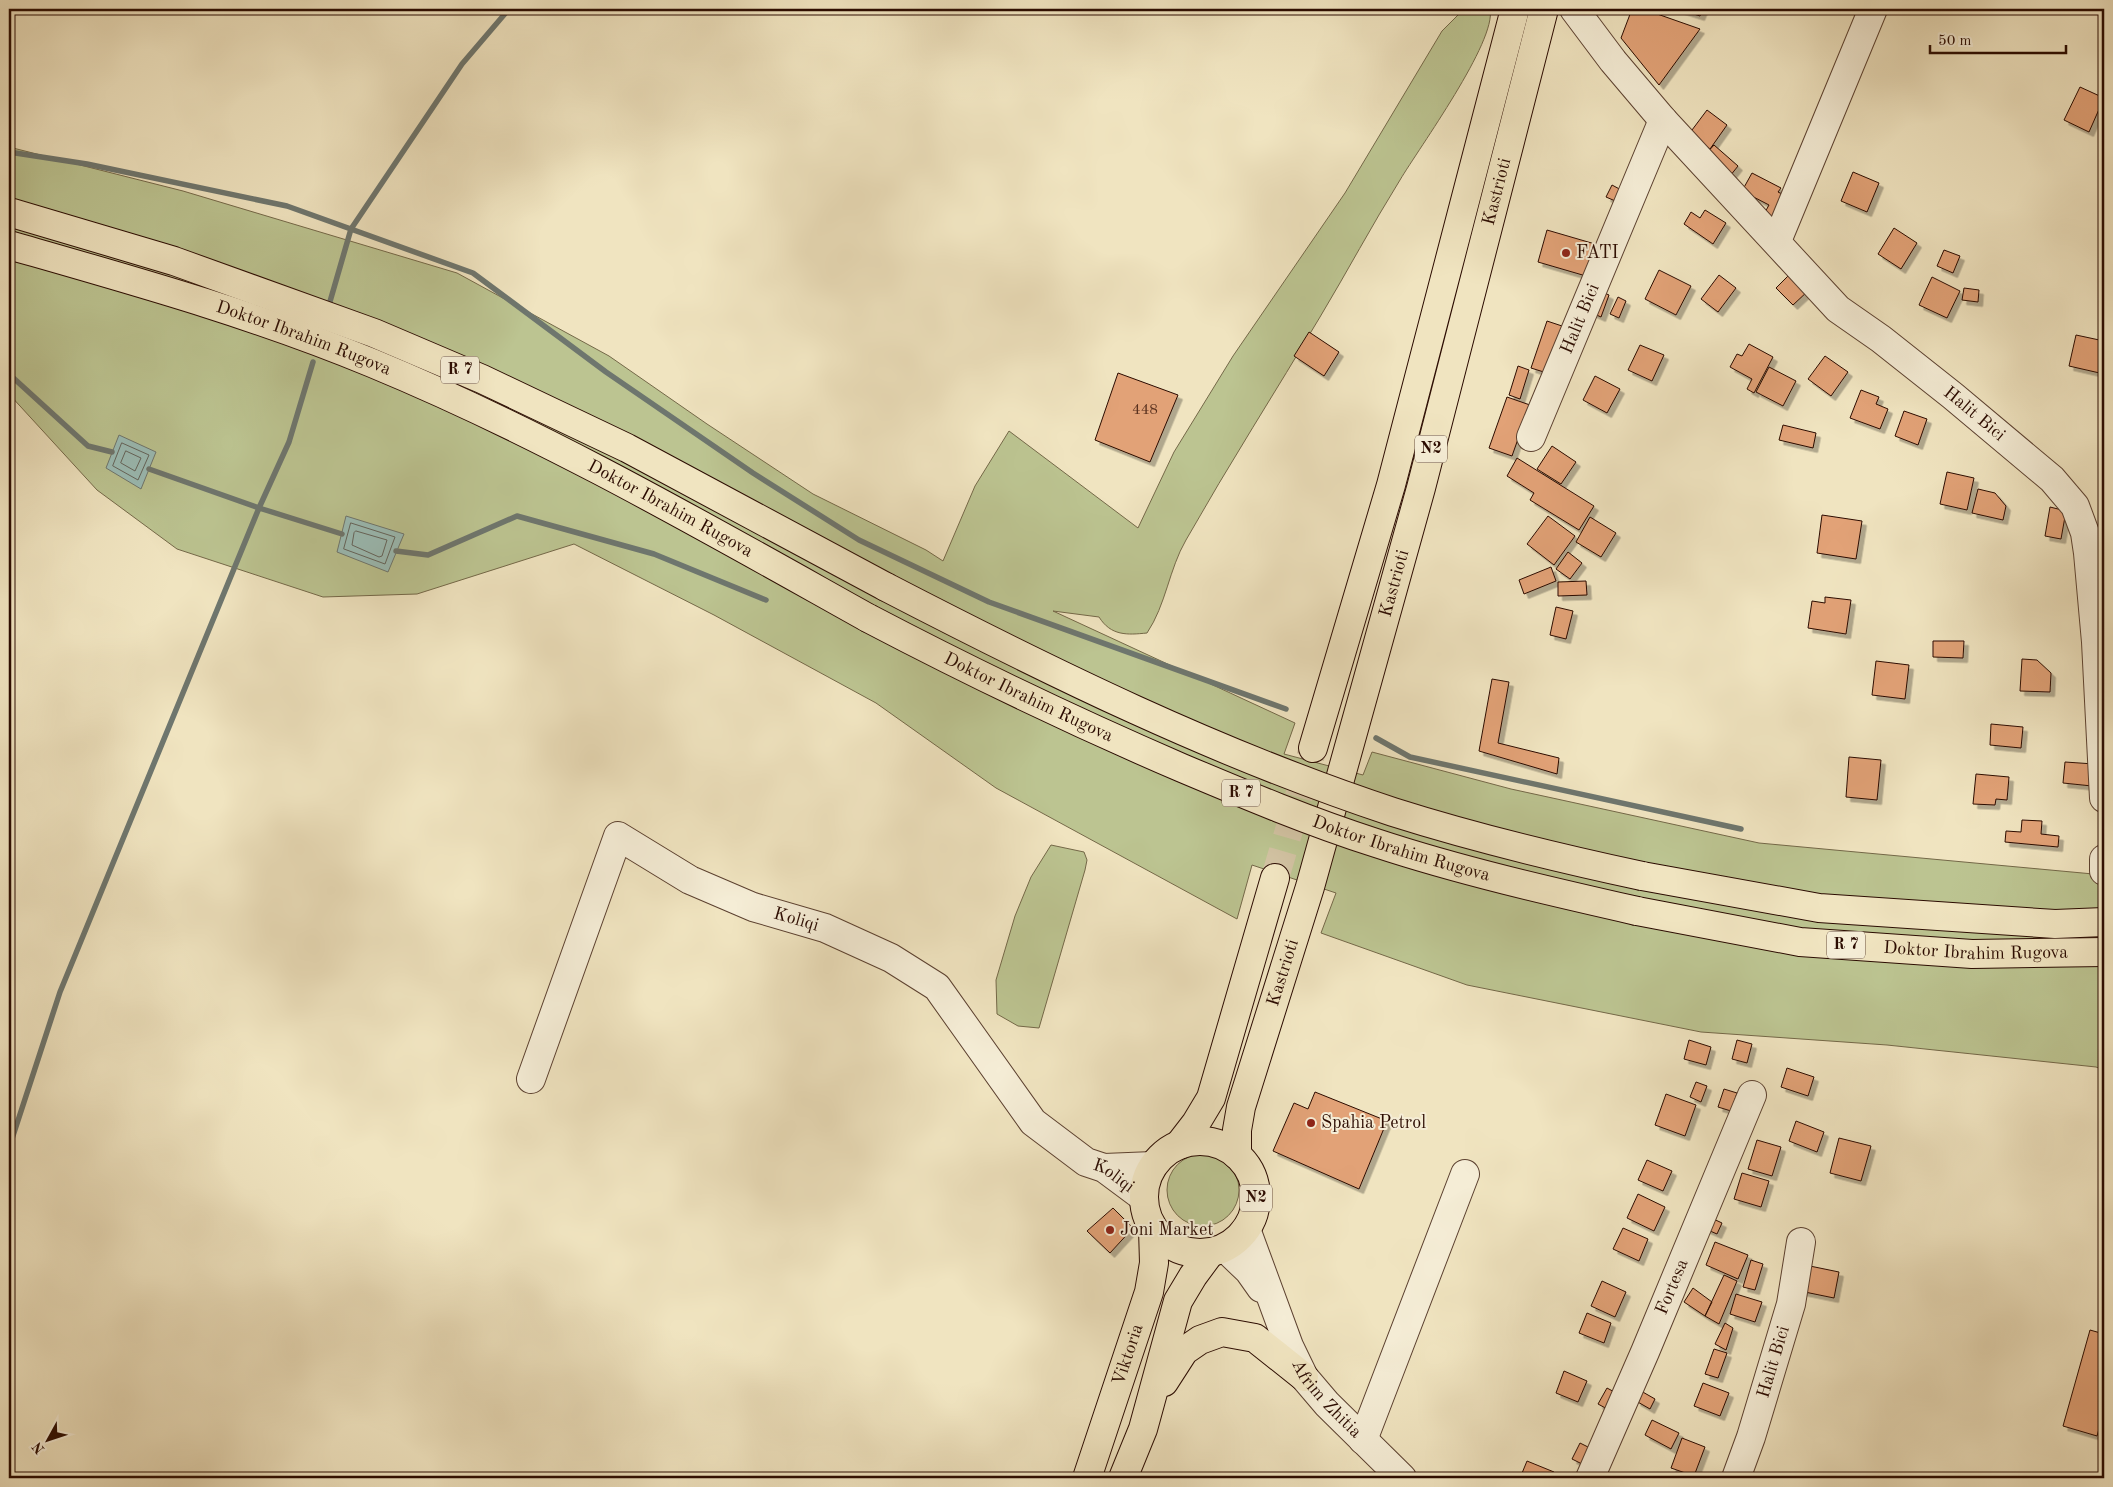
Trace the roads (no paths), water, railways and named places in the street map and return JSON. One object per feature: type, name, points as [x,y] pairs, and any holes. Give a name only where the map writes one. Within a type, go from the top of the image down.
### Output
[{"type":"highway","name":"Kastrioti","points":[[1313,748],[1391,485],[1515,9]]},
{"type":"highway","name":"Kastrioti","points":[[1237,1155],[1237,1130],[1241,1107],[1310,887],[1421,488],[1544,9]]},
{"type":"highway","name":"Doktor Ibrahim Rugova","points":[[9,212],[174,260],[374,333],[482,379],[627,448],[886,587],[1093,691],[1297,778],[1393,812],[1518,849],[1642,876],[1818,908],[2055,924],[2104,922]]},
{"type":"highway","name":"Doktor Ibrahim Rugova","points":[[9,245],[200,300],[372,363],[518,428],[636,489],[962,668],[1087,727],[1260,801],[1376,843],[1512,882],[1637,911],[1800,942],[1972,954],[2104,952]]},
{"type":"highway","name":"Kastrioti","points":[[1179,1145],[1196,1123],[1211,1098],[1276,878]]},
{"type":"highway","name":"N2","points":[[1143,1197],[1146,1181],[1153,1166],[1164,1153],[1179,1145],[1194,1141],[1209,1142],[1224,1147],[1237,1155],[1248,1168],[1253,1180],[1256,1205],[1246,1229],[1237,1240],[1217,1250]]},
{"type":"highway","points":[[1143,1197],[1146,1214],[1153,1229],[1164,1241],[1178,1250],[1194,1254],[1217,1250]]},
{"type":"highway","name":"Viktoria","points":[[1087,1478],[1149,1292],[1154,1263],[1153,1229]]},
{"type":"highway","name":"Viktoria","points":[[1127,1467],[1143,1429],[1178,1302],[1193,1276],[1217,1250]]},
{"type":"highway","points":[[1143,1429],[1166,1378],[1184,1350],[1200,1340],[1222,1332],[1255,1338],[1304,1377]]},
{"type":"street","name":"Halit Bici","points":[[1574,9],[1613,61],[1663,120],[1838,309],[1881,339],[1961,403],[2052,479],[2075,506],[2085,532],[2088,553],[2096,642],[2104,798]]},
{"type":"street","points":[[1777,242],[1873,9]]},
{"type":"street","name":"Halit Bici","points":[[1531,437],[1663,120]]},
{"type":"street","name":"Koliqi","points":[[531,1078],[618,836],[690,880],[753,907],[825,928],[891,958],[937,987],[1033,1122],[1086,1162],[1104,1168],[1143,1197]]},
{"type":"street","points":[[2104,859],[2104,871]]},
{"type":"street","name":"Fortesa","points":[[1590,1478],[1649,1343],[1752,1094]]},
{"type":"street","points":[[1104,1168],[1153,1166]]},
{"type":"street","points":[[1363,1440],[1465,1174]]},
{"type":"street","name":"Afrim Zhitia","points":[[1246,1229],[1272,1303],[1304,1377],[1363,1440],[1402,1478]]},
{"type":"street","name":"Halit Bici","points":[[1736,1478],[1751,1437],[1791,1304],[1801,1242]]},
{"type":"street","name":"Afrim Zhitia","points":[[1217,1250],[1249,1271],[1272,1303]]},
{"type":"water","points":[[119,435],[156,452],[141,489],[106,468]]},
{"type":"water","points":[[346,516],[404,534],[388,572],[337,552]]},
{"type":"waterway","points":[[329,305],[351,229],[462,64],[509,9]]},
{"type":"waterway","points":[[9,152],[87,164],[287,206],[473,273],[606,372],[753,473],[859,540],[989,602],[1286,709]]},
{"type":"waterway","points":[[9,1148],[60,992],[259,508],[289,442],[313,362]]},
{"type":"waterway","points":[[9,374],[88,446],[112,452]]},
{"type":"waterway","points":[[149,469],[259,508],[342,534]]},
{"type":"waterway","points":[[396,551],[428,555],[517,516],[654,554],[766,600]]},
{"type":"waterway","points":[[1376,738],[1410,757],[1741,829]]},
{"type":"tunnel","points":[[1275,878],[1313,748]]},
{"type":"place","name":"FATI","points":[[1566,253]]},
{"type":"place","name":"Spahia Petrol","points":[[1311,1123]]},
{"type":"place","name":"Joni Market","points":[[1110,1230]]}]
